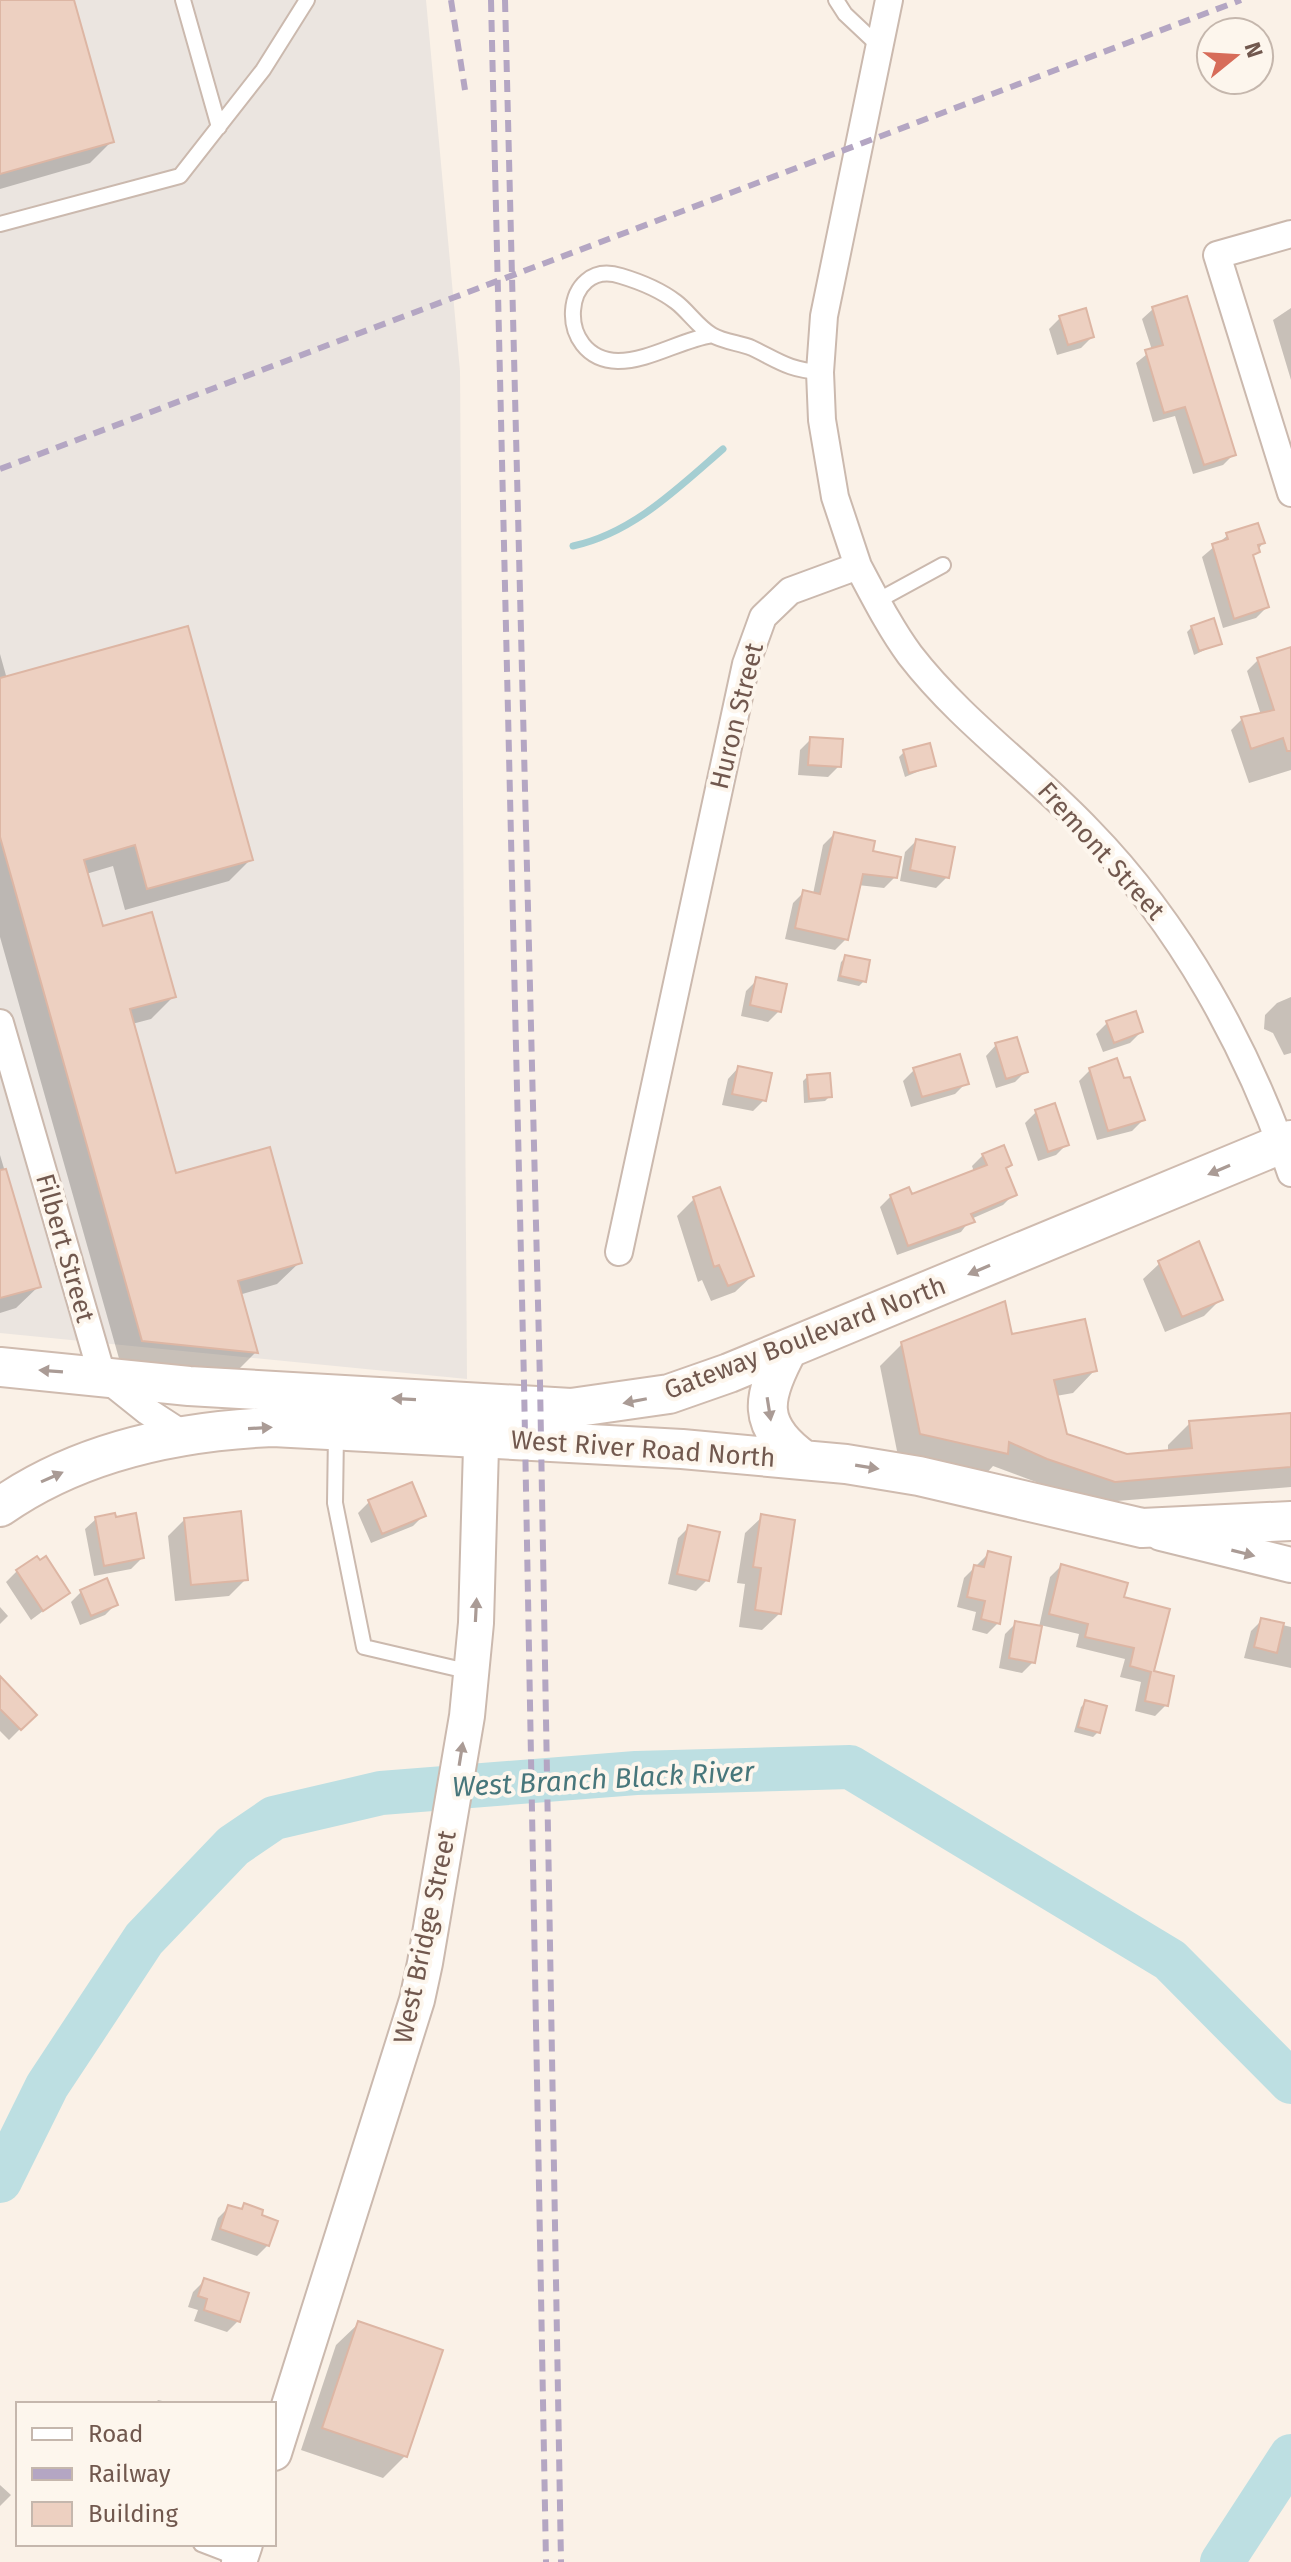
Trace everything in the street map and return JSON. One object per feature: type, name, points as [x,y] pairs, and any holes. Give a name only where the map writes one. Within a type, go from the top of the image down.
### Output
[{"type":"main road","name":"Gateway Boulevard North","points":[[482,1421],[621,1404],[669,1394],[1288,1152]]},
{"type":"main road","points":[[788,1349],[770,1384],[766,1405],[779,1439],[804,1460]]},
{"type":"main road","points":[[0,1367],[189,1386],[336,1412]]},
{"type":"main road","name":"West River Road North","points":[[0,1507],[54,1475],[128,1448],[184,1435],[273,1427],[336,1412],[482,1421],[919,1476],[1142,1528]]},
{"type":"main road","points":[[1142,1528],[1291,1521]]},
{"type":"street","points":[[858,566],[835,497],[822,420],[820,372],[824,316],[889,0]]},
{"type":"street","points":[[1291,234],[1217,255],[1291,493]]},
{"type":"street","name":"Fremont Street","points":[[858,566],[909,653],[941,691],[1089,830],[1158,911],[1204,983],[1288,1152]]},
{"type":"street","name":"Huron Street","points":[[619,1252],[746,664],[763,617],[790,591],[858,566]]},
{"type":"street","name":"Filbert Street","points":[[0,1023],[7,1079],[102,1375]]},
{"type":"street","points":[[102,1375],[147,1411],[184,1435]]},
{"type":"street","name":"West Bridge Street","points":[[276,2447],[417,2000],[467,1716],[482,1421]]},
{"type":"street","name":"West River Road North","points":[[1142,1528],[1291,1565]]},
{"type":"lane","points":[[183,0],[219,127]]},
{"type":"lane","points":[[0,224],[180,176],[263,70],[307,0]]},
{"type":"lane","points":[[836,0],[845,14],[879,46]]},
{"type":"lane","points":[[712,335],[618,361],[597,355],[582,345],[573,323],[571,304],[579,289],[596,276],[616,274],[648,285],[676,302],[712,335],[752,348],[795,371],[820,372]]},
{"type":"lane","points":[[877,601],[943,565]]},
{"type":"lane","points":[[336,1412],[335,1503],[364,1647],[451,1670],[471,1672]]},
{"type":"lane","points":[[208,2546],[241,2555]]},
{"type":"shaded area","points":[[0,0],[426,0],[460,371],[467,1379],[0,1333]]},
{"type":"building","points":[[0,0],[74,0],[114,142],[0,174]]},
{"type":"building","points":[[1187,296],[1236,455],[1204,465],[1185,407],[1164,413],[1145,350],[1163,345],[1152,307]]},
{"type":"building","points":[[1086,308],[1094,337],[1068,345],[1059,316]]},
{"type":"building","points":[[1258,523],[1265,543],[1258,545],[1260,552],[1253,555],[1269,607],[1234,619],[1212,544],[1228,539],[1226,533]]},
{"type":"building","points":[[1214,618],[1222,644],[1199,651],[1191,626]]},
{"type":"building","points":[[188,626],[253,860],[147,889],[135,845],[84,860],[103,926],[152,912],[176,997],[130,1009],[176,1173],[270,1147],[302,1263],[238,1281],[258,1353],[142,1341],[0,837],[0,678]]},
{"type":"building","points":[[1291,647],[1291,751],[1287,751],[1283,738],[1251,749],[1241,717],[1274,710],[1257,658]]},
{"type":"building","points":[[810,737],[843,739],[841,767],[808,765]]},
{"type":"building","points":[[930,743],[936,766],[909,773],[903,750]]},
{"type":"building","points":[[834,832],[875,841],[873,851],[901,857],[897,878],[863,874],[848,940],[795,928],[803,890],[820,894]]},
{"type":"building","points":[[916,839],[955,847],[949,878],[910,870]]},
{"type":"building","points":[[845,955],[870,960],[866,982],[840,976]]},
{"type":"building","points":[[756,977],[787,984],[781,1012],[750,1005]]},
{"type":"building","points":[[1136,1011],[1143,1032],[1114,1043],[1106,1021]]},
{"type":"building","points":[[1017,1037],[1028,1072],[1006,1079],[995,1043]]},
{"type":"building","points":[[960,1054],[969,1084],[922,1097],[913,1068]]},
{"type":"building","points":[[1117,1058],[1124,1078],[1130,1077],[1145,1120],[1108,1131],[1089,1068]]},
{"type":"building","points":[[738,1066],[772,1073],[766,1101],[732,1094]]},
{"type":"building","points":[[830,1073],[832,1097],[809,1099],[807,1075]]},
{"type":"building","points":[[1055,1103],[1069,1145],[1048,1152],[1035,1110]]},
{"type":"building","points":[[1004,1145],[1012,1165],[1006,1168],[1017,1195],[971,1214],[975,1222],[908,1246],[890,1195],[909,1187],[912,1194],[987,1165],[982,1154]]},
{"type":"building","points":[[6,1169],[41,1287],[0,1298],[0,1170]]},
{"type":"building","points":[[720,1187],[754,1276],[728,1286],[719,1265],[714,1267],[693,1197]]},
{"type":"building","points":[[1199,1241],[1223,1300],[1182,1317],[1158,1261]]},
{"type":"building","points":[[1005,1301],[1012,1334],[1085,1319],[1097,1371],[1054,1380],[1067,1434],[1127,1454],[1192,1448],[1189,1421],[1291,1413],[1291,1467],[1115,1482],[1047,1459],[1009,1442],[1008,1454],[920,1434],[901,1342]]},
{"type":"building","points":[[412,1482],[426,1516],[382,1534],[368,1500]]},
{"type":"building","points":[[241,1511],[248,1580],[191,1585],[184,1518]]},
{"type":"building","points":[[115,1513],[116,1517],[136,1513],[144,1558],[104,1566],[95,1517]]},
{"type":"building","points":[[761,1514],[795,1520],[781,1614],[755,1610],[761,1568],[753,1567]]},
{"type":"building","points":[[688,1525],[720,1532],[709,1581],[677,1574]]},
{"type":"building","points":[[988,1551],[1011,1557],[1000,1624],[981,1619],[985,1601],[967,1597],[974,1565],[984,1567]]},
{"type":"building","points":[[37,1556],[40,1560],[46,1556],[70,1593],[43,1611],[16,1570]]},
{"type":"building","points":[[1061,1564],[1128,1583],[1124,1597],[1170,1609],[1154,1671],[1174,1676],[1168,1706],[1145,1701],[1151,1672],[1130,1666],[1134,1648],[1085,1637],[1088,1624],[1049,1614]]},
{"type":"building","points":[[107,1578],[118,1605],[91,1616],[80,1590]]},
{"type":"building","points":[[1261,1618],[1284,1623],[1277,1653],[1254,1647]]},
{"type":"building","points":[[1015,1621],[1042,1626],[1035,1663],[1009,1658]]},
{"type":"building","points":[[0,1676],[37,1715],[21,1730],[0,1709]]},
{"type":"building","points":[[1085,1700],[1107,1706],[1100,1733],[1078,1727]]},
{"type":"building","points":[[244,2203],[263,2210],[262,2215],[278,2221],[269,2246],[220,2229],[228,2205],[242,2209]]},
{"type":"building","points":[[204,2278],[249,2293],[240,2322],[204,2310],[207,2299],[198,2296]]},
{"type":"building","points":[[358,2321],[443,2350],[407,2457],[322,2428]]},
{"type":"waterway","points":[[573,546],[595,540],[635,520],[723,449]]},
{"type":"waterway","name":"West Branch Black River","points":[[0,2181],[47,2086],[144,1939],[233,1846],[274,1818],[381,1793],[636,1773],[850,1767],[1170,1960],[1291,2082]]},
{"type":"waterway","name":"West Branch Black River","points":[[1222,2562],[1291,2456]]},
{"type":"railway","points":[[451,0],[465,90]]},
{"type":"railway","points":[[491,0],[524,1382],[546,2562]]},
{"type":"railway","points":[[505,0],[540,1382],[561,2562]]},
{"type":"railway","points":[[0,469],[1241,0]]}]
